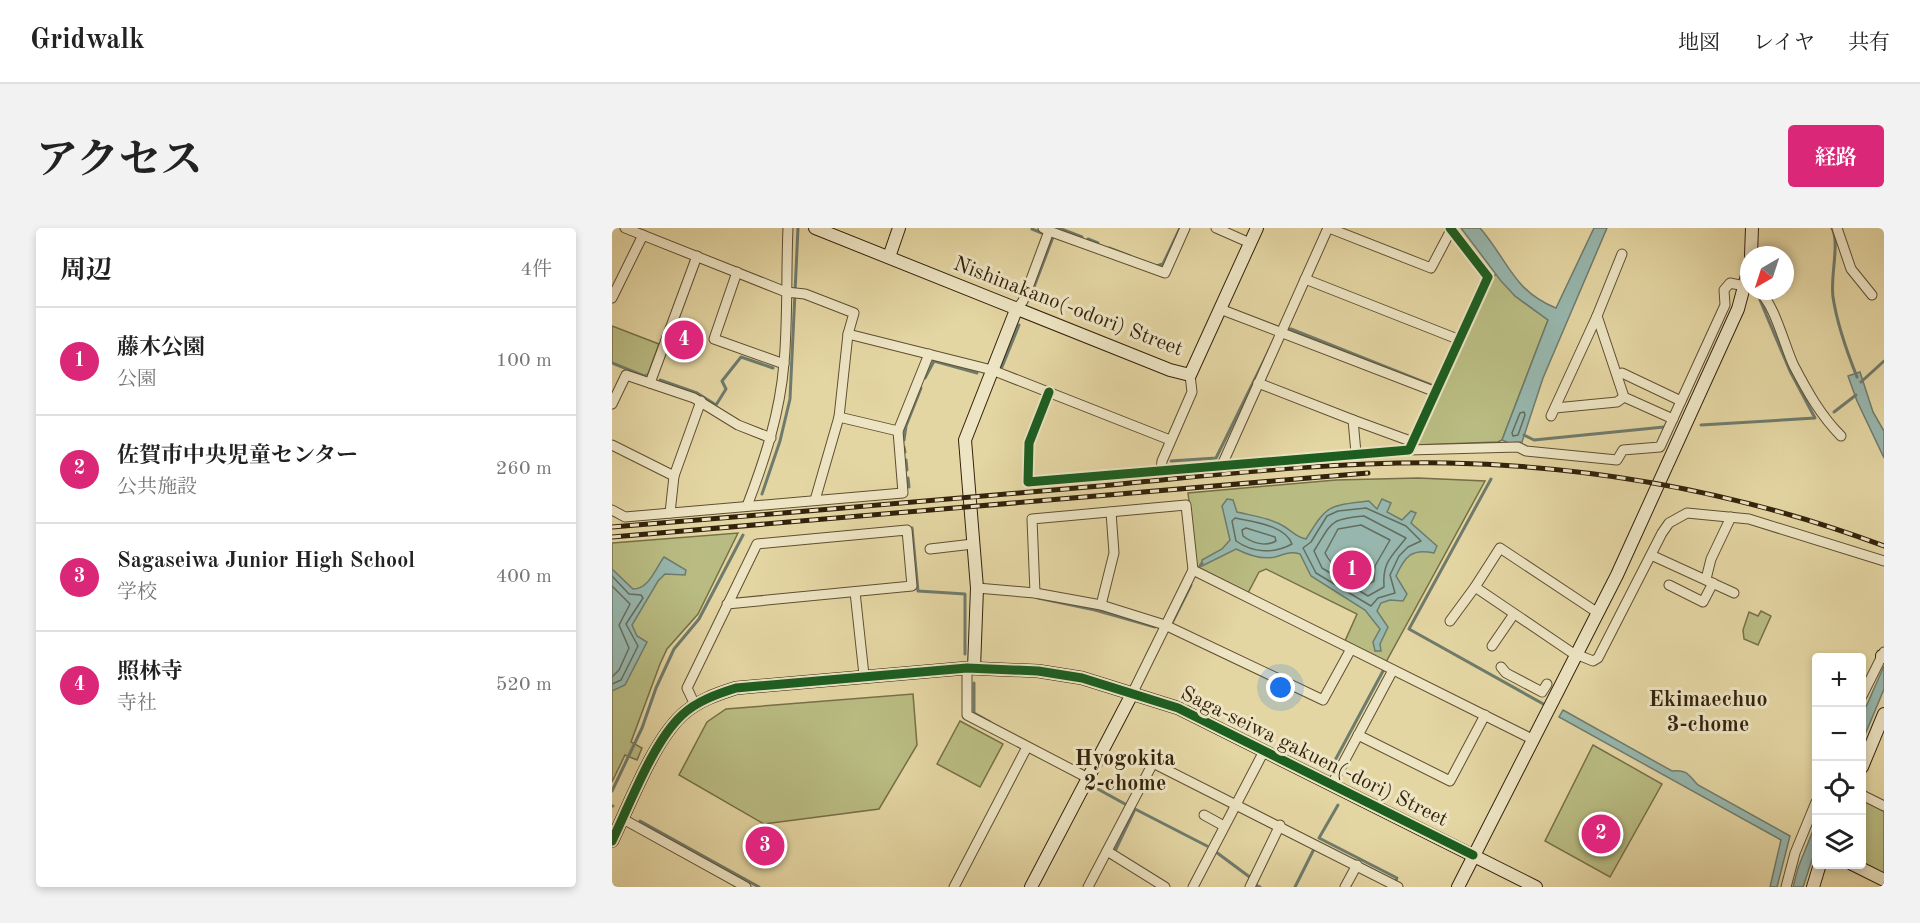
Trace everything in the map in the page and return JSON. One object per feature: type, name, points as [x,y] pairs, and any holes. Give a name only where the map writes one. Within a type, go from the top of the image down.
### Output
[{"type":"street","points":[[625,228],[786,292],[805,294],[854,313],[848,334],[839,417],[815,500]]},
{"type":"street","points":[[747,506],[771,438],[784,364],[788,228]]},
{"type":"street","name":"Nishinakano(-odori) Street","points":[[815,228],[1016,310],[1170,370],[1190,375],[1257,228]]},
{"type":"street","points":[[889,257],[899,228]]},
{"type":"street","points":[[1088,778],[967,715],[977,588],[965,440],[1016,310],[1023,301],[1046,229],[1165,273],[1185,228]]},
{"type":"street","points":[[1216,228],[1250,243]]},
{"type":"street","points":[[1222,465],[1329,228],[1431,268],[1450,229],[1488,277],[1411,446]]},
{"type":"street","points":[[1751,246],[1752,228]]},
{"type":"street","points":[[1837,228],[1851,269],[1872,295]]},
{"type":"street","points":[[612,298],[643,235]]},
{"type":"street","points":[[1622,254],[1597,316],[1553,412],[1617,402],[1624,397]]},
{"type":"street","points":[[650,383],[697,256]]},
{"type":"street","points":[[737,272],[714,339],[784,364]]},
{"type":"street","points":[[1305,279],[1460,340]]},
{"type":"street","points":[[1049,392],[1029,443],[1028,482],[1356,453],[1411,446],[1518,447],[1526,451],[1617,460],[1623,450],[1660,447],[1725,305],[1724,290],[1730,283],[1740,285]]},
{"type":"street","points":[[1458,887],[1578,656],[1742,300]]},
{"type":"street","points":[[1766,300],[1794,366],[1826,421],[1840,436]]},
{"type":"street","points":[[1220,309],[1436,392]]},
{"type":"street","points":[[1597,316],[1624,397],[1673,419]]},
{"type":"street","points":[[848,334],[992,370],[1170,440]]},
{"type":"street","points":[[612,510],[625,517],[903,493],[898,431],[928,354]]},
{"type":"street","points":[[1622,373],[1681,401]]},
{"type":"street","points":[[612,404],[626,375],[700,401],[738,425],[771,438]]},
{"type":"street","points":[[1161,470],[1170,440],[1192,392],[1190,375]]},
{"type":"street","points":[[1258,383],[1353,420],[1411,446]]},
{"type":"street","points":[[670,513],[674,476],[700,401]]},
{"type":"street","points":[[839,417],[898,431]]},
{"type":"street","points":[[1353,420],[1356,453]]},
{"type":"street","points":[[612,445],[674,476]]},
{"type":"street","points":[[1031,887],[1132,694],[1193,570],[1186,505],[1032,519],[1035,592]]},
{"type":"street","points":[[1101,605],[1114,553],[1111,512]]},
{"type":"street","points":[[1475,587],[1578,656],[1593,661],[1598,658],[1662,533],[1676,518],[1687,513],[1731,517],[1783,528],[1884,561]]},
{"type":"street","points":[[1669,585],[1703,602],[1710,581],[1711,559],[1731,517]]},
{"type":"street","points":[[695,705],[687,688],[727,604],[757,544],[907,530],[912,586],[727,604]]},
{"type":"street","points":[[930,549],[973,544]]},
{"type":"street","points":[[1450,621],[1500,548],[1598,613]]},
{"type":"street","points":[[1651,555],[1734,593]]},
{"type":"street","points":[[1193,570],[1534,740]]},
{"type":"street","points":[[977,588],[1035,592],[1101,605],[1166,625],[1323,700],[1351,649]]},
{"type":"street","points":[[855,592],[864,675]]},
{"type":"street","points":[[1492,646],[1514,614]]},
{"type":"street","points":[[1866,688],[1883,655]]},
{"type":"street","points":[[1501,667],[1506,673],[1545,688],[1554,701]]},
{"type":"street","name":"Saga-seiwa gakuen(-dori) Street","points":[[612,841],[668,730],[695,705],[736,688],[864,675],[970,668],[1038,671],[1083,678],[1178,708],[1536,887]]},
{"type":"street","points":[[1332,784],[1393,670]]},
{"type":"street","points":[[1865,761],[1880,733],[1884,714]]},
{"type":"street","points":[[1358,735],[1450,781],[1485,715]]},
{"type":"street","points":[[954,887],[1027,747]]},
{"type":"street","points":[[1192,887],[1264,751]]},
{"type":"street","points":[[1088,887],[1153,763],[1396,885]]},
{"type":"street","points":[[1866,797],[1884,806]]},
{"type":"street","points":[[1786,887],[1795,854],[1812,812]]},
{"type":"street","points":[[1204,816],[1224,826]]},
{"type":"street","points":[[623,819],[746,887]]},
{"type":"street","points":[[1250,887],[1280,825]]},
{"type":"street","points":[[1107,850],[1165,887]]},
{"type":"street","points":[[1346,887],[1357,865]]},
{"type":"street","points":[[1813,887],[1818,869]]},
{"type":"street","points":[[1862,869],[1884,880]]},
{"type":"green space","points":[[1497,274],[1515,296],[1548,320],[1502,440],[1416,445],[1490,278]]},
{"type":"green space","points":[[612,326],[659,344],[648,374],[644,376],[612,363]]},
{"type":"green space","points":[[1418,478],[1485,481],[1386,662],[1345,641],[1357,614],[1266,569],[1259,572],[1248,593],[1197,567],[1188,493],[1336,480]]},
{"type":"green space","points":[[738,533],[698,614],[667,649],[660,664],[631,742],[642,748],[637,760],[625,755],[612,782],[612,543]]},
{"type":"green space","points":[[1761,611],[1771,616],[1758,645],[1744,639],[1743,630],[1749,612],[1758,616]]},
{"type":"green space","points":[[913,694],[917,745],[879,809],[764,824],[679,775],[707,722],[726,709]]},
{"type":"green space","points":[[960,721],[1003,744],[980,787],[937,764]]},
{"type":"green space","points":[[1593,745],[1662,784],[1610,877],[1545,841]]},
{"type":"green space","points":[[1866,801],[1884,810],[1884,873],[1866,864]]},
{"type":"water","points":[[1461,228],[1480,228],[1520,284],[1542,301],[1556,308],[1594,228],[1607,228],[1543,378],[1522,442],[1509,443],[1502,440],[1548,320],[1515,296]]},
{"type":"water","points":[[1860,372],[1873,412],[1884,431],[1884,458],[1857,401],[1848,376]]},
{"type":"water","points":[[1227,499],[1233,500],[1237,512],[1274,521],[1306,539],[1319,519],[1336,506],[1369,501],[1377,509],[1382,499],[1391,503],[1387,512],[1402,520],[1411,511],[1416,513],[1411,523],[1437,546],[1434,553],[1415,553],[1403,563],[1396,576],[1407,594],[1403,601],[1390,600],[1381,603],[1377,611],[1388,627],[1380,644],[1381,651],[1375,651],[1373,642],[1380,629],[1365,610],[1311,576],[1300,554],[1290,553],[1265,558],[1236,549],[1202,566],[1202,560],[1222,549],[1230,540],[1222,506]]},
{"type":"water","points":[[664,557],[686,570],[685,575],[665,574],[658,581],[632,625],[637,636],[647,642],[625,685],[612,691],[612,569],[633,589],[639,588],[647,582]]},
{"type":"water","points":[[1884,666],[1884,689],[1866,732],[1866,707]]},
{"type":"water","points":[[1563,710],[1672,771],[1685,772],[1698,785],[1790,836],[1777,887],[1770,887],[1781,840],[1559,717]]},
{"type":"water","points":[[1812,833],[1812,860],[1803,887],[1793,887]]},
{"type":"waterway","points":[[762,494],[780,441],[790,399],[798,228]]},
{"type":"waterway","points":[[1059,228],[1082,237]]},
{"type":"waterway","points":[[1156,266],[1163,264],[1180,228]]},
{"type":"waterway","points":[[1832,228],[1835,242],[1833,297],[1843,338],[1857,377]]},
{"type":"waterway","points":[[1032,229],[1042,233]]},
{"type":"waterway","points":[[1029,300],[1053,237]]},
{"type":"waterway","points":[[1088,239],[1098,243]]},
{"type":"waterway","points":[[1109,248],[1130,256]]},
{"type":"waterway","points":[[1701,425],[1815,418],[1790,371],[1760,300]]},
{"type":"waterway","points":[[1002,367],[1019,325]]},
{"type":"waterway","points":[[1286,330],[1291,329],[1431,385]]},
{"type":"waterway","points":[[1171,461],[1216,458],[1277,334]]},
{"type":"waterway","points":[[660,380],[697,393],[716,405],[726,389],[722,381],[741,357],[773,368]]},
{"type":"waterway","points":[[925,378],[934,361],[977,373]]},
{"type":"waterway","points":[[1861,382],[1884,361]]},
{"type":"waterway","points":[[612,363],[644,376]]},
{"type":"waterway","points":[[904,440],[906,426],[921,388]]},
{"type":"waterway","points":[[1834,412],[1856,395]]},
{"type":"waterway","points":[[1524,435],[1534,440],[1664,427]]},
{"type":"waterway","points":[[904,447],[905,452]]},
{"type":"waterway","points":[[906,460],[907,470]]},
{"type":"waterway","points":[[908,478],[909,487]]},
{"type":"waterway","points":[[1491,479],[1409,629],[1547,706]]},
{"type":"waterway","points":[[912,528],[918,591],[965,594],[965,654]]},
{"type":"waterway","points":[[612,791],[642,728],[656,688],[674,649],[699,619],[743,535]]},
{"type":"waterway","points":[[1173,621],[1191,585]]},
{"type":"waterway","points":[[1038,598],[1095,610],[1155,627]]},
{"type":"waterway","points":[[1351,779],[1353,777],[1332,766],[1383,671]]},
{"type":"waterway","points":[[974,683],[974,713],[990,722]]},
{"type":"waterway","points":[[1096,788],[1125,804]]},
{"type":"waterway","points":[[1338,805],[1319,838],[1397,878],[1395,883]]},
{"type":"waterway","points":[[1115,851],[1135,809],[1207,846]]},
{"type":"waterway","points":[[640,821],[759,887]]},
{"type":"waterway","points":[[1295,887],[1314,849]]},
{"type":"waterway","points":[[1216,852],[1251,878]]},
{"type":"waterway","points":[[1256,885],[1260,887]]},
{"type":"railway","points":[[612,527],[1268,470],[1358,464],[1448,463],[1559,470],[1669,486],[1778,512],[1884,546]]},
{"type":"railway","points":[[612,537],[1368,473]]},
{"type":"cycle path","points":[[1049,392],[1029,443],[1028,482],[1409,450],[1488,277],[1450,228]]},
{"type":"cycle path","points":[[612,841],[661,741],[682,715],[708,698],[736,688],[967,668],[1038,671],[1082,678],[1178,708],[1473,855]]},
{"type":"place","name":"照林寺","points":[[684,340]]},
{"type":"place","name":"藤木公園","points":[[1352,570]]},
{"type":"place","name":"佐賀市中央児童センター","points":[[1601,834]]},
{"type":"place","name":"Sagaseiwa Junior High School","points":[[765,846]]},
{"type":"district","name":"Ekimaechuo 3-chome","points":[[1708,713]]},
{"type":"district","name":"Hyogokita 2-chome","points":[[1125,772]]}]
